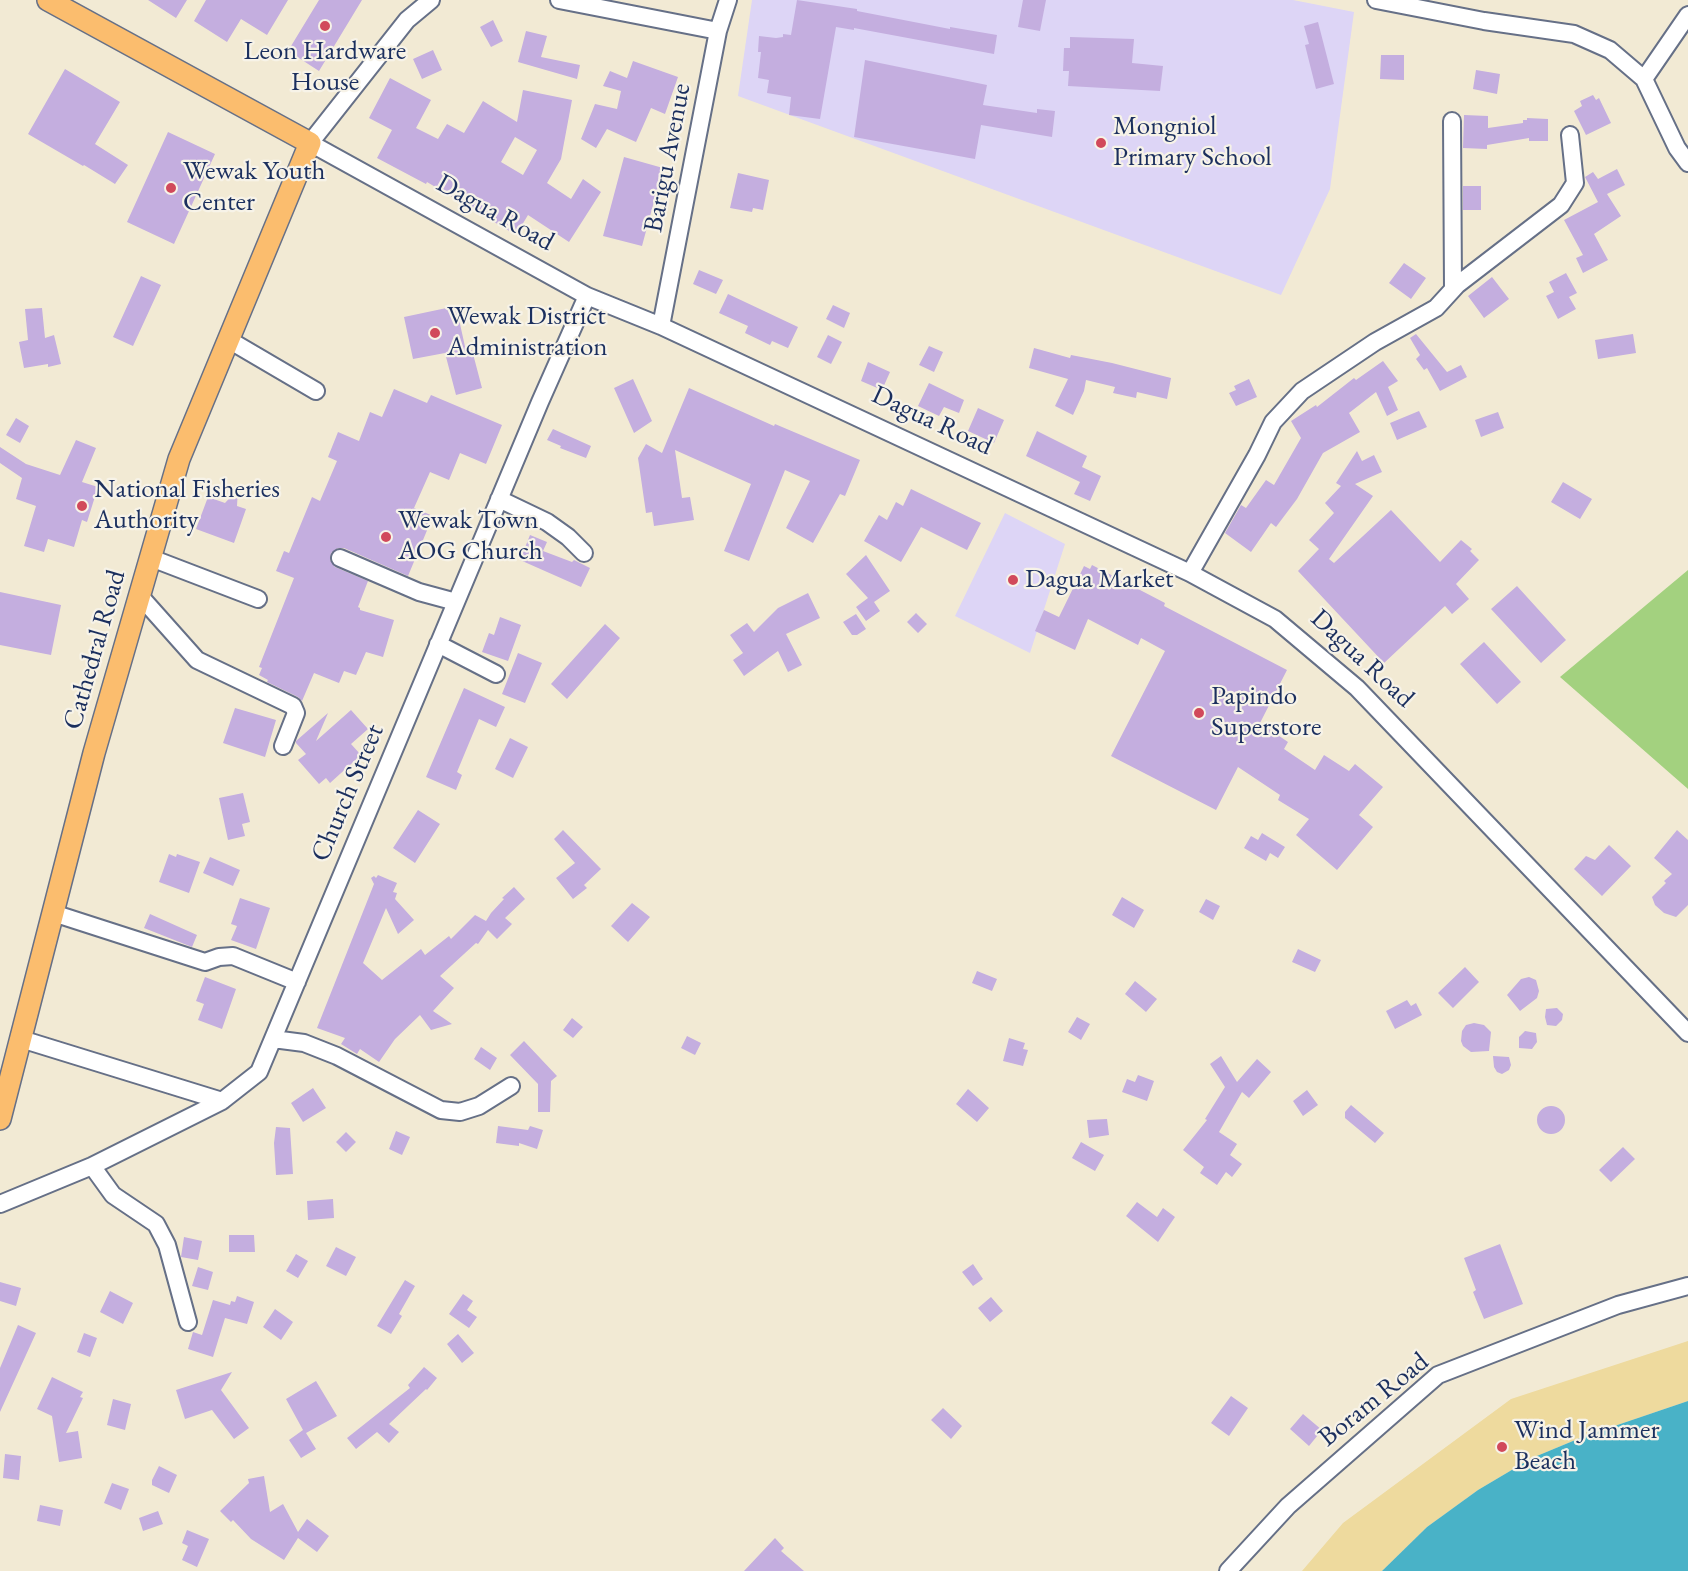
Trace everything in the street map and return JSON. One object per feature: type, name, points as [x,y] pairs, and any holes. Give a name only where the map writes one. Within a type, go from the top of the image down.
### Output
[{"type":"main road","name":"Dagua Road","points":[[48,0],[310,143]]},
{"type":"main road","name":"Cathedral Road","points":[[0,1119],[94,753],[179,459],[310,143]]},
{"type":"street","points":[[310,143],[406,20],[431,0]]},
{"type":"street","points":[[559,0],[718,31]]},
{"type":"street","name":"Barigu Avenue","points":[[661,326],[718,31],[728,0]]},
{"type":"street","points":[[1376,0],[1484,21],[1574,34],[1610,50],[1644,80],[1677,148],[1688,164]]},
{"type":"street","points":[[1644,80],[1688,15]]},
{"type":"street","points":[[1452,121],[1453,289]]},
{"type":"street","points":[[1190,573],[1257,455],[1273,422],[1302,391],[1375,342],[1436,308],[1453,289],[1561,205],[1575,183],[1570,135]]},
{"type":"street","name":"Dagua Road","points":[[310,143],[588,296],[661,326],[1190,573],[1275,619],[1357,688],[1688,1033]]},
{"type":"street","name":"Church Street","points":[[0,1204],[92,1166],[222,1101],[259,1072],[499,499],[588,296]]},
{"type":"street","points":[[229,340],[316,391]]},
{"type":"street","points":[[499,499],[547,522],[568,537],[584,553]]},
{"type":"street","points":[[151,558],[258,599]]},
{"type":"street","points":[[340,558],[419,592],[456,602]]},
{"type":"street","points":[[140,596],[197,660],[292,706],[296,713],[283,746]]},
{"type":"street","points":[[438,644],[496,674]]},
{"type":"street","points":[[53,913],[205,962],[219,957],[233,956],[297,982]]},
{"type":"street","points":[[21,1039],[222,1101]]},
{"type":"street","points":[[273,1039],[304,1043],[337,1056],[441,1110],[460,1112],[479,1106],[511,1086]]},
{"type":"street","points":[[92,1166],[113,1194],[156,1224],[167,1245],[188,1323]]},
{"type":"street","name":"Boram Road","points":[[1228,1571],[1288,1506],[1438,1375],[1618,1305],[1688,1286]]},
{"type":"shaded area","name":"Mongniol Primary School","points":[[752,0],[1293,0],[1354,12],[1330,189],[1281,295],[738,96]]},
{"type":"shaded area","name":"Dagua Market","points":[[1005,513],[1065,544],[1030,653],[955,616]]},
{"type":"green space","points":[[1688,570],[1688,789],[1560,677]]},
{"type":"sand","name":"Wind Jammer Beach","points":[[1688,1341],[1688,1401],[1585,1436],[1532,1458],[1478,1490],[1427,1527],[1382,1571],[1302,1571],[1343,1523],[1511,1399]]},
{"type":"water","points":[[1688,1401],[1688,1571],[1382,1571],[1427,1527],[1478,1490],[1532,1458],[1585,1436]]},
{"type":"building","points":[[148,0],[187,0],[176,18]]},
{"type":"building","name":"Leon Hardware House","points":[[206,0],[288,0],[267,35],[241,19],[227,42],[194,21]]},
{"type":"building","name":"Leon Hardware House","points":[[319,0],[362,0],[319,71],[288,51]]},
{"type":"building","points":[[797,0],[857,9],[857,11],[950,29],[950,27],[997,35],[994,54],[854,28],[854,30],[836,27],[820,119],[789,115],[791,97],[767,93],[769,80],[758,78],[761,52],[758,52],[759,36],[776,38],[783,37],[783,34],[791,35]]},
{"type":"building","points":[[1023,0],[1046,0],[1040,31],[1018,27]]},
{"type":"building","points":[[493,20],[503,41],[491,47],[480,27]]},
{"type":"building","points":[[1318,22],[1334,84],[1316,89],[1305,45],[1309,44],[1304,26]]},
{"type":"building","points":[[526,31],[547,36],[541,57],[580,65],[577,79],[518,62]]},
{"type":"building","points":[[1070,37],[1134,39],[1132,63],[1163,66],[1160,91],[1068,86],[1069,71],[1063,71],[1064,48],[1070,48]]},
{"type":"building","points":[[433,50],[442,70],[422,79],[413,59]]},
{"type":"building","points":[[1381,55],[1404,55],[1404,80],[1380,79]]},
{"type":"building","points":[[865,60],[987,85],[983,105],[1037,113],[1037,109],[1055,111],[1052,137],[981,125],[975,159],[854,137]]},
{"type":"building","points":[[633,61],[678,77],[665,114],[651,108],[636,142],[607,129],[596,148],[581,139],[595,104],[617,109],[621,91],[603,86],[610,71],[627,78]]},
{"type":"building","points":[[65,69],[120,102],[95,144],[128,165],[115,184],[28,134]]},
{"type":"building","points":[[1476,70],[1500,74],[1497,94],[1473,89]]},
{"type":"building","points":[[390,78],[431,100],[416,128],[438,139],[447,124],[464,133],[483,101],[517,122],[523,90],[572,100],[561,159],[547,183],[571,199],[583,179],[601,192],[569,242],[528,215],[516,235],[427,182],[426,184],[377,158],[392,130],[369,118]],"holes":[[[515,137],[537,150],[523,175],[501,162]]]},
{"type":"building","points":[[1593,95],[1596,100],[1599,98],[1611,123],[1586,135],[1574,111],[1582,106],[1580,101]]},
{"type":"building","points":[[1464,115],[1488,116],[1488,128],[1523,123],[1523,120],[1527,118],[1548,119],[1548,141],[1529,141],[1529,138],[1487,145],[1487,149],[1463,148]]},
{"type":"building","name":"Wewak Youth Center","points":[[168,132],[215,154],[174,244],[127,222]]},
{"type":"building","points":[[624,157],[663,168],[642,246],[603,236]]},
{"type":"building","points":[[1617,169],[1625,185],[1607,194],[1621,216],[1594,234],[1608,260],[1583,273],[1576,258],[1583,255],[1564,220],[1598,202],[1585,177],[1593,172],[1598,179]]},
{"type":"building","points":[[738,173],[769,180],[763,210],[753,208],[752,212],[730,208]]},
{"type":"building","points":[[1463,186],[1481,186],[1481,210],[1463,210]]},
{"type":"building","points":[[1404,263],[1426,278],[1411,299],[1389,283]]},
{"type":"building","points":[[699,270],[723,280],[716,294],[693,284]]},
{"type":"building","points":[[1566,273],[1577,293],[1569,297],[1576,309],[1558,319],[1546,296],[1554,292],[1549,282]]},
{"type":"building","points":[[141,276],[161,285],[133,346],[113,337]]},
{"type":"building","points":[[1492,277],[1509,299],[1484,318],[1468,296]]},
{"type":"building","points":[[728,294],[798,327],[788,348],[772,341],[770,345],[745,333],[748,326],[719,313]]},
{"type":"building","points":[[833,305],[850,313],[844,328],[826,319]]},
{"type":"building","name":"Wewak District Administration","points":[[456,306],[466,351],[472,350],[482,388],[456,395],[445,353],[413,359],[404,317]]},
{"type":"building","points":[[42,308],[45,338],[54,335],[61,364],[24,368],[19,342],[28,340],[25,309]]},
{"type":"building","points":[[1416,334],[1447,372],[1461,365],[1467,377],[1440,391],[1427,368],[1424,370],[1416,359],[1420,355],[1410,338]]},
{"type":"building","points":[[1633,334],[1636,353],[1598,359],[1595,340]]},
{"type":"building","points":[[828,335],[842,342],[831,364],[817,357]]},
{"type":"building","points":[[929,346],[943,352],[934,372],[919,365]]},
{"type":"building","points":[[1034,348],[1070,358],[1071,355],[1112,363],[1171,378],[1167,399],[1137,392],[1136,398],[1113,393],[1115,387],[1086,380],[1084,391],[1073,415],[1055,406],[1068,379],[1029,368]]},
{"type":"building","points":[[1383,361],[1398,381],[1388,387],[1398,410],[1387,416],[1376,392],[1349,413],[1360,432],[1323,453],[1297,499],[1276,527],[1271,523],[1251,552],[1225,533],[1241,505],[1246,508],[1266,480],[1274,485],[1301,438],[1291,421],[1316,405],[1317,407],[1354,378],[1356,380]]},
{"type":"building","points":[[868,362],[890,372],[882,390],[861,381]]},
{"type":"building","points":[[633,379],[652,421],[634,433],[614,388]]},
{"type":"building","points":[[1249,379],[1257,397],[1236,406],[1229,393],[1236,390],[1234,386]]},
{"type":"building","points":[[929,383],[964,400],[959,413],[944,407],[939,416],[918,406]]},
{"type":"building","points":[[689,388],[774,426],[775,424],[860,460],[845,496],[840,494],[813,543],[786,528],[810,481],[785,470],[749,561],[724,551],[751,484],[675,450],[682,498],[690,497],[694,520],[654,526],[652,512],[646,513],[638,458],[646,444],[662,453]]},
{"type":"building","points":[[394,389],[427,403],[431,395],[502,425],[486,464],[460,453],[449,480],[430,472],[414,508],[433,516],[408,576],[344,548],[338,548],[331,553],[330,560],[335,567],[368,581],[358,607],[360,610],[394,620],[383,657],[366,652],[356,675],[344,671],[339,683],[314,673],[302,701],[267,682],[268,680],[259,675],[262,668],[259,667],[294,578],[276,571],[284,551],[289,553],[312,497],[320,501],[337,461],[328,457],[338,432],[359,441],[370,412],[382,417]]},
{"type":"building","points":[[978,408],[1004,420],[994,443],[968,431]]},
{"type":"building","points":[[1419,411],[1427,427],[1397,440],[1390,423]]},
{"type":"building","points":[[1498,412],[1504,428],[1481,437],[1475,420]]},
{"type":"building","points":[[16,418],[29,426],[20,443],[6,435]]},
{"type":"building","points":[[553,429],[591,446],[586,458],[560,448],[561,446],[547,440]]},
{"type":"building","points":[[1037,431],[1087,456],[1082,467],[1101,476],[1090,501],[1074,494],[1080,482],[1026,456]]},
{"type":"building","points":[[76,440],[96,448],[82,482],[98,487],[87,522],[82,520],[74,547],[48,539],[44,552],[24,546],[36,506],[16,499],[22,478],[0,463],[0,447],[26,464],[60,475]]},
{"type":"building","points":[[1357,451],[1362,461],[1374,455],[1382,472],[1355,484],[1373,496],[1329,559],[1334,563],[1391,510],[1440,562],[1461,540],[1472,549],[1470,551],[1479,560],[1456,584],[1469,599],[1452,614],[1445,606],[1384,663],[1298,571],[1319,549],[1309,540],[1334,513],[1325,503],[1341,486],[1336,483]]},
{"type":"building","points":[[1563,482],[1592,499],[1580,519],[1551,502]]},
{"type":"building","points":[[238,489],[237,506],[246,509],[234,543],[196,529],[208,497],[225,503]]},
{"type":"building","points":[[911,489],[981,523],[967,550],[921,527],[901,562],[864,541],[879,515],[887,520],[896,502],[903,506]]},
{"type":"building","points":[[530,535],[547,542],[543,551],[572,562],[574,560],[590,568],[581,587],[520,560]]},
{"type":"building","points":[[866,555],[890,591],[874,602],[880,611],[866,621],[856,607],[868,598],[846,574]]},
{"type":"building","points":[[1092,565],[1165,603],[1164,606],[1287,670],[1260,723],[1288,742],[1284,749],[1315,770],[1324,755],[1349,771],[1355,764],[1383,787],[1359,815],[1373,827],[1337,870],[1296,835],[1309,819],[1278,800],[1280,795],[1238,767],[1216,810],[1111,756],[1165,651],[1141,638],[1138,645],[1088,619],[1075,650],[1035,631],[1044,610],[1059,617],[1084,566],[1090,569]]},
{"type":"building","points":[[1517,586],[1566,640],[1541,663],[1491,609]]},
{"type":"building","points":[[0,592],[61,605],[51,655],[0,645]]},
{"type":"building","points":[[808,593],[820,618],[786,634],[802,665],[788,672],[778,651],[744,676],[733,660],[743,653],[730,635],[747,623],[754,632],[778,608]]},
{"type":"building","points":[[916,613],[927,624],[918,633],[907,622]]},
{"type":"building","points":[[856,614],[866,629],[857,635],[852,635],[843,622]]},
{"type":"building","points":[[500,617],[521,625],[508,661],[482,652],[489,633],[494,635]]},
{"type":"building","points":[[605,624],[620,638],[567,699],[551,684]]},
{"type":"building","points":[[1484,642],[1521,682],[1497,704],[1460,664]]},
{"type":"building","points":[[518,653],[542,663],[525,703],[502,694]]},
{"type":"building","points":[[464,688],[505,707],[496,727],[479,719],[457,772],[462,775],[456,790],[426,777]]},
{"type":"building","points":[[235,708],[276,720],[265,757],[223,743]]},
{"type":"building","points":[[351,710],[368,729],[351,744],[361,755],[330,783],[326,778],[319,784],[298,760],[306,754],[296,741],[328,713],[316,741]]},
{"type":"building","points":[[510,738],[528,747],[513,778],[495,769]]},
{"type":"building","points":[[243,793],[250,822],[242,824],[245,836],[228,840],[219,798]]},
{"type":"building","points":[[418,810],[440,824],[415,863],[393,848]]},
{"type":"building","points":[[563,830],[601,869],[584,885],[587,888],[573,899],[556,878],[575,863],[554,839]]},
{"type":"building","points":[[1677,830],[1688,840],[1688,905],[1676,917],[1664,913],[1655,905],[1652,897],[1672,874],[1654,858]]},
{"type":"building","points":[[1262,833],[1285,847],[1278,858],[1270,853],[1266,861],[1244,848],[1251,836],[1258,840]]},
{"type":"building","points":[[1609,845],[1631,866],[1602,896],[1574,869],[1586,856],[1595,860]]},
{"type":"building","points":[[169,854],[176,857],[177,854],[200,862],[189,893],[159,882]]},
{"type":"building","points":[[210,857],[240,870],[233,886],[203,873]]},
{"type":"building","points":[[378,875],[397,883],[393,892],[397,893],[395,899],[414,920],[398,934],[386,908],[363,963],[382,980],[421,949],[425,955],[449,936],[451,939],[475,915],[486,921],[504,899],[502,898],[514,887],[525,899],[505,918],[512,924],[497,939],[488,930],[478,944],[476,943],[440,976],[454,988],[433,1011],[452,1024],[431,1030],[420,1015],[395,1039],[379,1062],[360,1049],[357,1054],[341,1044],[345,1038],[317,1028],[374,884],[371,878],[374,876],[376,878]]},
{"type":"building","points":[[1122,897],[1144,910],[1134,928],[1112,915]]},
{"type":"building","points":[[240,898],[270,908],[256,949],[231,940],[237,926],[231,924]]},
{"type":"building","points":[[1206,899],[1220,906],[1213,920],[1199,912]]},
{"type":"building","points":[[632,903],[650,917],[628,942],[611,926]]},
{"type":"building","points":[[150,914],[197,935],[192,947],[144,928]]},
{"type":"building","points":[[1298,949],[1321,960],[1315,972],[1292,962]]},
{"type":"building","points":[[1465,967],[1479,982],[1453,1008],[1438,993]]},
{"type":"building","points":[[977,971],[997,979],[992,991],[972,983]]},
{"type":"building","points":[[205,977],[236,989],[222,1029],[198,1020],[204,1004],[196,1001]]},
{"type":"building","points":[[1529,977],[1536,980],[1539,991],[1537,998],[1520,1011],[1507,995],[1521,979]]},
{"type":"building","points":[[1135,981],[1157,999],[1146,1012],[1125,994]]},
{"type":"building","points":[[1407,1000],[1411,1006],[1416,1003],[1422,1015],[1395,1029],[1386,1011]]},
{"type":"building","points":[[1557,1008],[1563,1014],[1562,1020],[1556,1026],[1547,1025],[1546,1009]]},
{"type":"building","points":[[1077,1017],[1090,1024],[1081,1040],[1068,1032]]},
{"type":"building","points":[[572,1018],[583,1027],[573,1038],[563,1030]]},
{"type":"building","points":[[1474,1023],[1484,1025],[1491,1032],[1489,1051],[1471,1052],[1463,1046],[1462,1031],[1466,1025]]},
{"type":"building","points":[[1525,1031],[1536,1033],[1537,1042],[1532,1049],[1519,1048],[1519,1037]]},
{"type":"building","points":[[687,1036],[701,1043],[695,1055],[681,1048]]},
{"type":"building","points":[[1009,1038],[1025,1043],[1023,1049],[1028,1050],[1023,1066],[1003,1061]]},
{"type":"building","points":[[524,1041],[557,1076],[551,1081],[550,1112],[538,1112],[538,1084],[510,1055]]},
{"type":"building","points":[[481,1047],[497,1058],[490,1070],[474,1059]]},
{"type":"building","points":[[1221,1056],[1237,1082],[1257,1059],[1271,1072],[1249,1098],[1242,1092],[1219,1132],[1237,1144],[1230,1155],[1242,1164],[1232,1177],[1226,1172],[1217,1185],[1200,1173],[1204,1167],[1183,1150],[1207,1120],[1205,1119],[1225,1087],[1210,1064]]},
{"type":"building","points":[[1493,1056],[1509,1057],[1511,1065],[1509,1070],[1502,1074],[1497,1072]]},
{"type":"building","points":[[1138,1075],[1154,1081],[1147,1101],[1122,1092],[1127,1079],[1135,1082]]},
{"type":"building","points":[[313,1088],[326,1108],[303,1122],[291,1103]]},
{"type":"building","points":[[968,1089],[989,1108],[977,1122],[956,1104]]},
{"type":"building","points":[[1307,1090],[1318,1105],[1303,1116],[1293,1101]]},
{"type":"building","points":[[1351,1105],[1384,1133],[1375,1143],[1345,1118],[1345,1112]]},
{"type":"building","points":[[1551,1106],[1561,1110],[1565,1120],[1561,1130],[1551,1134],[1541,1130],[1537,1120],[1541,1110]]},
{"type":"building","points":[[1107,1119],[1109,1135],[1089,1138],[1087,1120]]},
{"type":"building","points":[[498,1126],[528,1130],[530,1126],[543,1130],[537,1149],[519,1143],[519,1146],[496,1143]]},
{"type":"building","points":[[276,1127],[290,1128],[293,1174],[276,1175],[274,1143]]},
{"type":"building","points":[[396,1131],[410,1137],[402,1155],[389,1149]]},
{"type":"building","points":[[346,1132],[356,1142],[346,1152],[336,1142]]},
{"type":"building","points":[[1081,1142],[1104,1155],[1095,1171],[1072,1158]]},
{"type":"building","points":[[1623,1147],[1635,1159],[1611,1182],[1599,1170]]},
{"type":"building","points":[[333,1199],[334,1218],[308,1220],[307,1201]]},
{"type":"building","points":[[1137,1202],[1157,1217],[1163,1208],[1175,1217],[1158,1242],[1126,1216]]},
{"type":"building","points":[[229,1235],[254,1235],[255,1252],[229,1252]]},
{"type":"building","points":[[184,1237],[202,1241],[198,1260],[181,1257]]},
{"type":"building","points":[[1500,1244],[1523,1304],[1484,1319],[1473,1292],[1476,1290],[1464,1258]]},
{"type":"building","points":[[336,1247],[356,1257],[346,1276],[326,1266]]},
{"type":"building","points":[[296,1254],[308,1261],[298,1278],[286,1271]]},
{"type":"building","points":[[973,1264],[983,1279],[973,1286],[962,1272]]},
{"type":"building","points":[[198,1267],[213,1272],[208,1290],[192,1286]]},
{"type":"building","points":[[405,1280],[415,1286],[391,1334],[377,1326]]},
{"type":"building","points":[[0,1282],[21,1288],[16,1306],[0,1301]]},
{"type":"building","points":[[110,1291],[133,1303],[123,1324],[100,1312]]},
{"type":"building","points":[[463,1294],[473,1301],[467,1310],[477,1317],[469,1328],[449,1314]]},
{"type":"building","points":[[237,1296],[254,1302],[247,1324],[225,1318],[213,1357],[188,1349],[193,1332],[202,1335],[213,1300],[230,1305],[231,1301],[235,1302]]},
{"type":"building","points":[[991,1297],[1003,1311],[990,1322],[978,1308]]},
{"type":"building","points":[[275,1309],[293,1322],[281,1340],[263,1327]]},
{"type":"building","points":[[18,1325],[36,1333],[0,1412],[0,1368]]},
{"type":"building","points":[[84,1333],[97,1338],[90,1357],[77,1352]]},
{"type":"building","points":[[458,1334],[474,1353],[462,1363],[447,1344]]},
{"type":"building","points":[[424,1367],[437,1378],[389,1424],[399,1432],[389,1443],[377,1432],[356,1449],[347,1438],[410,1388],[408,1385]]},
{"type":"building","points":[[232,1372],[221,1390],[249,1428],[234,1439],[212,1410],[185,1419],[176,1390]]},
{"type":"building","points":[[52,1377],[83,1392],[80,1397],[83,1398],[66,1433],[78,1431],[82,1458],[59,1462],[52,1416],[37,1409]]},
{"type":"building","points":[[316,1381],[337,1416],[306,1433],[316,1449],[301,1458],[289,1440],[303,1430],[286,1399]]},
{"type":"building","points":[[1231,1396],[1248,1408],[1229,1436],[1211,1423]]},
{"type":"building","points":[[113,1399],[131,1404],[125,1430],[107,1425]]},
{"type":"building","points":[[943,1408],[962,1426],[951,1439],[931,1420]]},
{"type":"building","points":[[1303,1414],[1322,1430],[1309,1446],[1290,1429]]},
{"type":"building","points":[[5,1454],[21,1456],[19,1480],[3,1478]]},
{"type":"building","points":[[159,1466],[177,1475],[169,1493],[152,1485]]},
{"type":"building","points":[[264,1476],[270,1512],[283,1504],[298,1532],[307,1519],[329,1536],[317,1552],[298,1538],[284,1560],[251,1539],[233,1520],[231,1522],[220,1511],[249,1483],[248,1479]]},
{"type":"building","points":[[112,1483],[129,1489],[121,1510],[104,1503]]},
{"type":"building","points":[[40,1505],[63,1510],[60,1526],[37,1521]]},
{"type":"building","points":[[158,1511],[163,1524],[143,1531],[139,1518]]},
{"type":"building","points":[[187,1530],[209,1539],[197,1567],[182,1560],[188,1546],[182,1543]]},
{"type":"building","points":[[775,1538],[784,1548],[781,1551],[804,1571],[744,1571]]},
{"type":"place","name":"Leon Hardware House","points":[[325,26]]},
{"type":"place","name":"Mongniol Primary School","points":[[1101,143]]},
{"type":"place","name":"Wewak Youth Center","points":[[171,188]]},
{"type":"place","name":"Wewak District Administration","points":[[435,333]]},
{"type":"place","name":"National Fisheries Authority","points":[[82,506]]},
{"type":"place","name":"Wewak Town AOG Church","points":[[386,537]]},
{"type":"place","name":"Dagua Market","points":[[1013,580]]},
{"type":"place","name":"Papindo Superstore","points":[[1199,713]]},
{"type":"place","name":"Wind Jammer Beach","points":[[1502,1447]]}]
